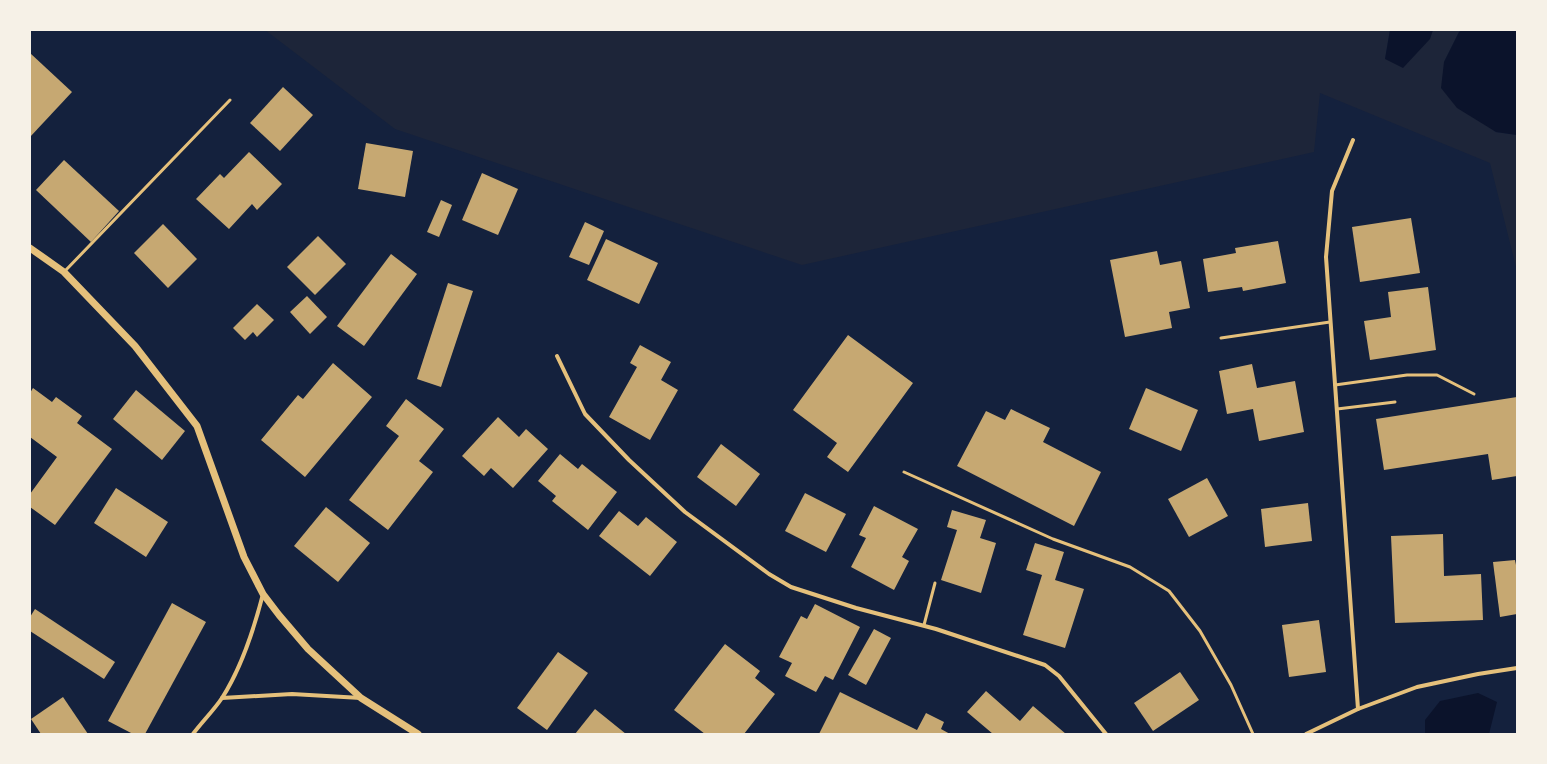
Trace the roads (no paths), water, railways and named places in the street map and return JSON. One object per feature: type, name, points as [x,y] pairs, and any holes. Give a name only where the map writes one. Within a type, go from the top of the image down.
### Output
[{"type":"street","points":[[1353,140],[1332,191],[1326,257],[1358,709]]},
{"type":"street","points":[[30,248],[64,272],[136,346],[197,426],[244,557],[263,594],[308,649],[361,698],[418,734]]},
{"type":"street","points":[[557,356],[585,414],[629,460],[685,512],[756,565],[791,587],[856,608],[924,626],[1045,665],[1059,676],[1106,734]]},
{"type":"street","points":[[193,734],[222,698],[237,670],[247,646],[263,594]]},
{"type":"street","points":[[1306,734],[1358,709],[1417,687],[1478,674],[1517,668]]},
{"type":"street","points":[[222,698],[292,694],[361,698]]},
{"type":"lane","points":[[64,272],[230,100]]},
{"type":"lane","points":[[1221,338],[1330,322]]},
{"type":"lane","points":[[1335,385],[1407,375],[1437,375],[1474,394]]},
{"type":"lane","points":[[1336,409],[1395,402]]},
{"type":"lane","points":[[904,472],[1053,539],[1130,567],[1169,591],[1200,631],[1231,685],[1253,734]]},
{"type":"lane","points":[[924,626],[935,583]]}]
